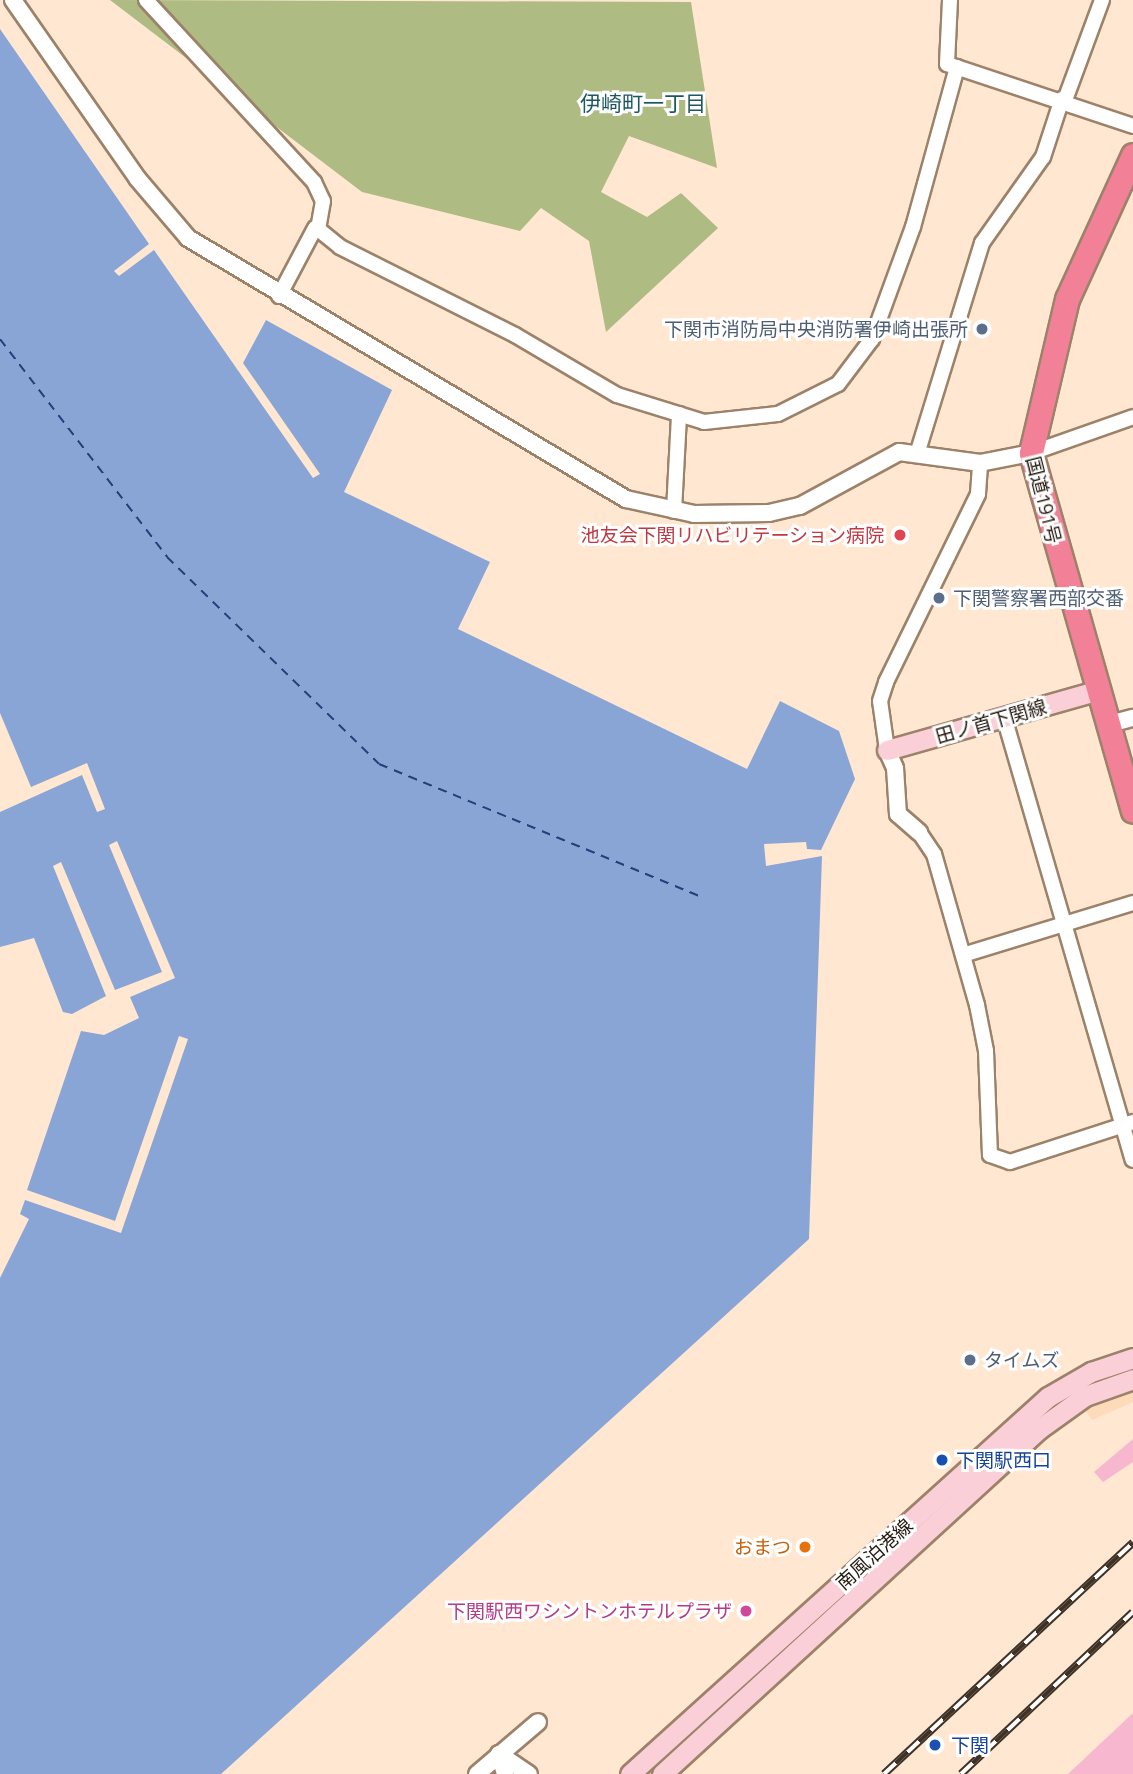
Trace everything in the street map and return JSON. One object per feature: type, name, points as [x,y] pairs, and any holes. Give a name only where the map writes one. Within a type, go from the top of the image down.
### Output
[{"type":"highway","name":"国道191号","points":[[1133,156],[1067,299],[1031,453],[1095,691],[1133,811]]},
{"type":"main road","name":"田ノ首下関線","points":[[887,750],[1095,691]]},
{"type":"main road","name":"南風泊港線","points":[[630,1774],[1048,1398],[1091,1372],[1133,1358]]},
{"type":"main road","name":"南風泊港線","points":[[662,1774],[1039,1429],[1085,1396],[1133,1379]]},
{"type":"street","points":[[13,0],[165,214],[215,258],[626,499],[674,511],[769,513],[800,506],[886,456],[918,451],[980,463],[1031,453],[1133,417]]},
{"type":"street","points":[[146,0],[314,182],[323,201],[318,229],[340,247],[515,335],[617,395],[704,422],[753,421],[838,384],[872,339],[892,294],[957,67]]},
{"type":"street","points":[[950,0],[947,64],[1064,100],[1133,126]]},
{"type":"street","points":[[918,451],[982,243],[1042,157],[1102,0]]},
{"type":"street","points":[[279,296],[315,228]]},
{"type":"street","points":[[674,511],[680,414]]},
{"type":"street","points":[[980,463],[978,494],[886,682],[880,701],[887,750],[895,768],[898,814],[919,832],[934,853],[963,955],[986,1051],[990,1155],[1010,1162],[1127,1124]]},
{"type":"street","points":[[1004,717],[1062,923],[1127,1124],[1133,1160]]},
{"type":"street","points":[[1107,725],[1133,718]]},
{"type":"street","points":[[963,955],[1133,902]]},
{"type":"street","points":[[477,1774],[538,1722]]},
{"type":"street","points":[[499,1754],[505,1774]]},
{"type":"street","points":[[499,1754],[529,1774]]},
{"type":"shaded area","points":[[1133,1391],[1133,1402],[1092,1420],[1085,1410]]},
{"type":"green space","points":[[110,0],[691,2],[717,168],[629,136],[601,192],[647,217],[681,193],[718,228],[606,332],[589,241],[541,208],[520,231],[362,192]]},
{"type":"water","points":[[0,29],[149,244],[114,271],[119,276],[154,250],[313,478],[320,474],[243,363],[266,320],[392,390],[344,492],[490,562],[458,629],[747,769],[780,701],[839,731],[855,779],[821,850],[807,849],[806,842],[764,844],[766,866],[822,856],[809,1239],[221,1774],[0,1774],[0,1278],[29,1219],[20,1214],[25,1200],[121,1233],[188,1039],[179,1036],[115,1221],[27,1190],[81,1031],[104,1035],[139,1018],[130,997],[175,978],[117,841],[109,845],[162,972],[115,990],[61,862],[53,866],[106,996],[72,1014],[63,1012],[34,938],[0,947],[0,812],[82,775],[97,812],[105,809],[87,763],[31,787],[0,713]]},
{"type":"building","points":[[1133,1439],[1133,1462],[1103,1482],[1094,1472]]},
{"type":"building","points":[[1133,1713],[1133,1774],[1068,1774]]},
{"type":"ferry route","points":[[0,339],[167,557],[379,764],[702,897]]},
{"type":"railway","points":[[884,1774],[1133,1543]]},
{"type":"railway","points":[[961,1774],[1133,1612]]},
{"type":"place","name":"下関市消防局中央消防署伊崎出張所","points":[[982,329]]},
{"type":"place","name":"池友会下関リハビリテーション病院","points":[[900,535]]},
{"type":"place","name":"下関警察署西部交番","points":[[939,598]]},
{"type":"place","name":"タイムズ","points":[[970,1360]]},
{"type":"place","name":"下関駅西口","points":[[942,1460]]},
{"type":"place","name":"おまつ","points":[[805,1547]]},
{"type":"place","name":"下関駅西ワシントンホテルプラザ","points":[[746,1611]]},
{"type":"place","name":"下関","points":[[935,1745]]},
{"type":"district","name":"伊崎町一丁目","points":[[643,103]]}]
